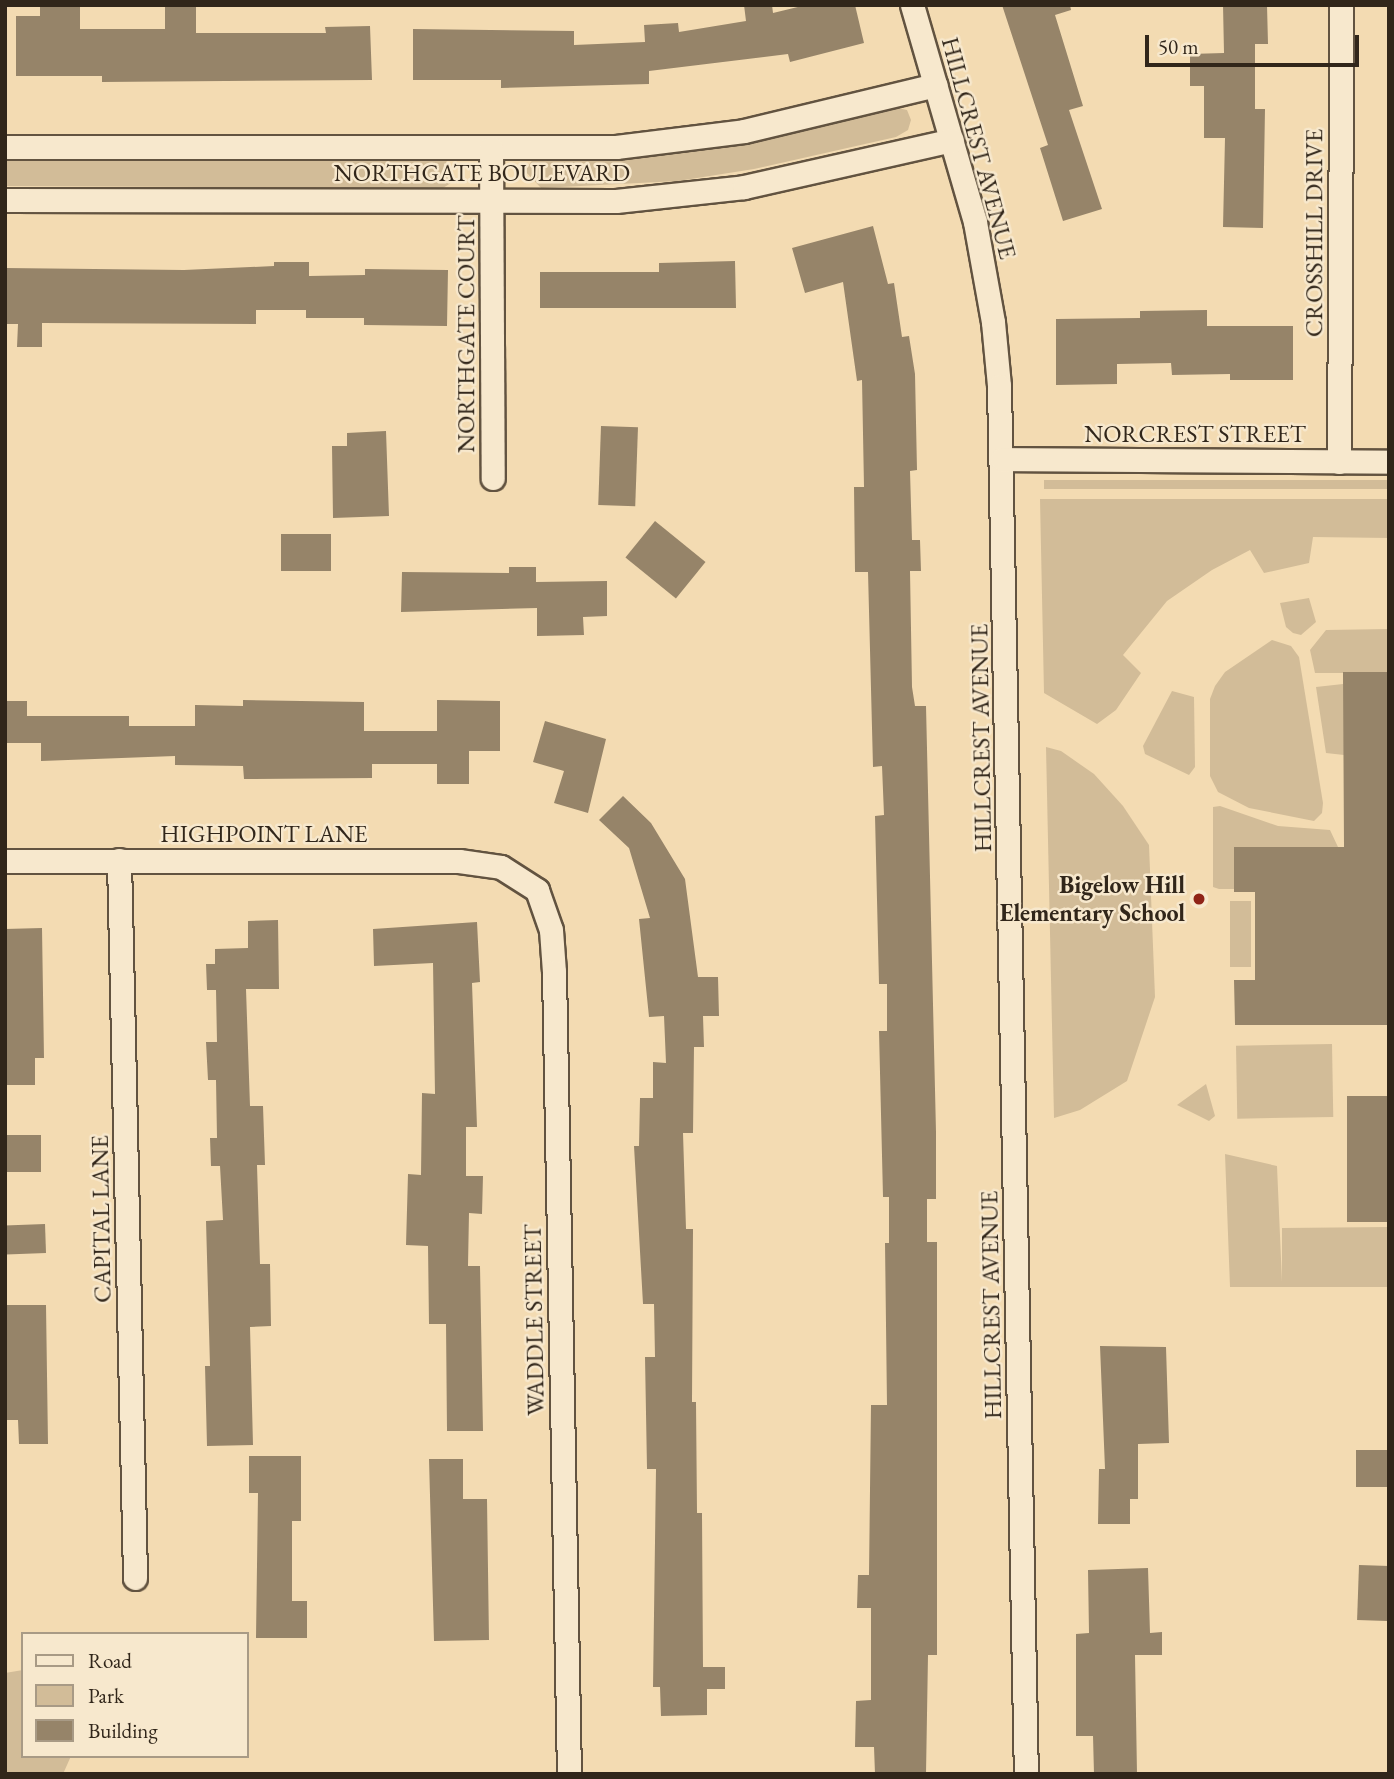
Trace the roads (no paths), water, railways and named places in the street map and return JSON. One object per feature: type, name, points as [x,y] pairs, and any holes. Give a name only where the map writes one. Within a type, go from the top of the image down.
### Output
[{"type":"street","name":"HILLCREST AVENUE","points":[[912,5],[952,140],[989,296],[1002,459],[1026,1774]]},
{"type":"street","name":"CROSSHILL DRIVE","points":[[1339,462],[1341,5]]},
{"type":"street","name":"NORTHGATE BOULEVARD","points":[[5,147],[491,148],[680,141],[807,118],[936,85]]},
{"type":"street","name":"NORTHGATE BOULEVARD","points":[[5,200],[491,203],[680,196],[807,175],[952,140]]},
{"type":"street","name":"NORTHGATE COURT","points":[[491,148],[493,478]]},
{"type":"street","name":"NORCREST STREET","points":[[1002,459],[1389,462]]},
{"type":"street","name":"CAPITAL LANE","points":[[119,860],[135,1578]]},
{"type":"street","name":"HIGHPOINT LANE","points":[[5,861],[459,861],[501,866],[521,876]]},
{"type":"street","name":"WADDLE STREET","points":[[521,876],[537,890],[546,909],[554,972],[569,1774]]},
{"type":"place","name":"Bigelow Hill Elementary School","points":[[1199,899]]}]
